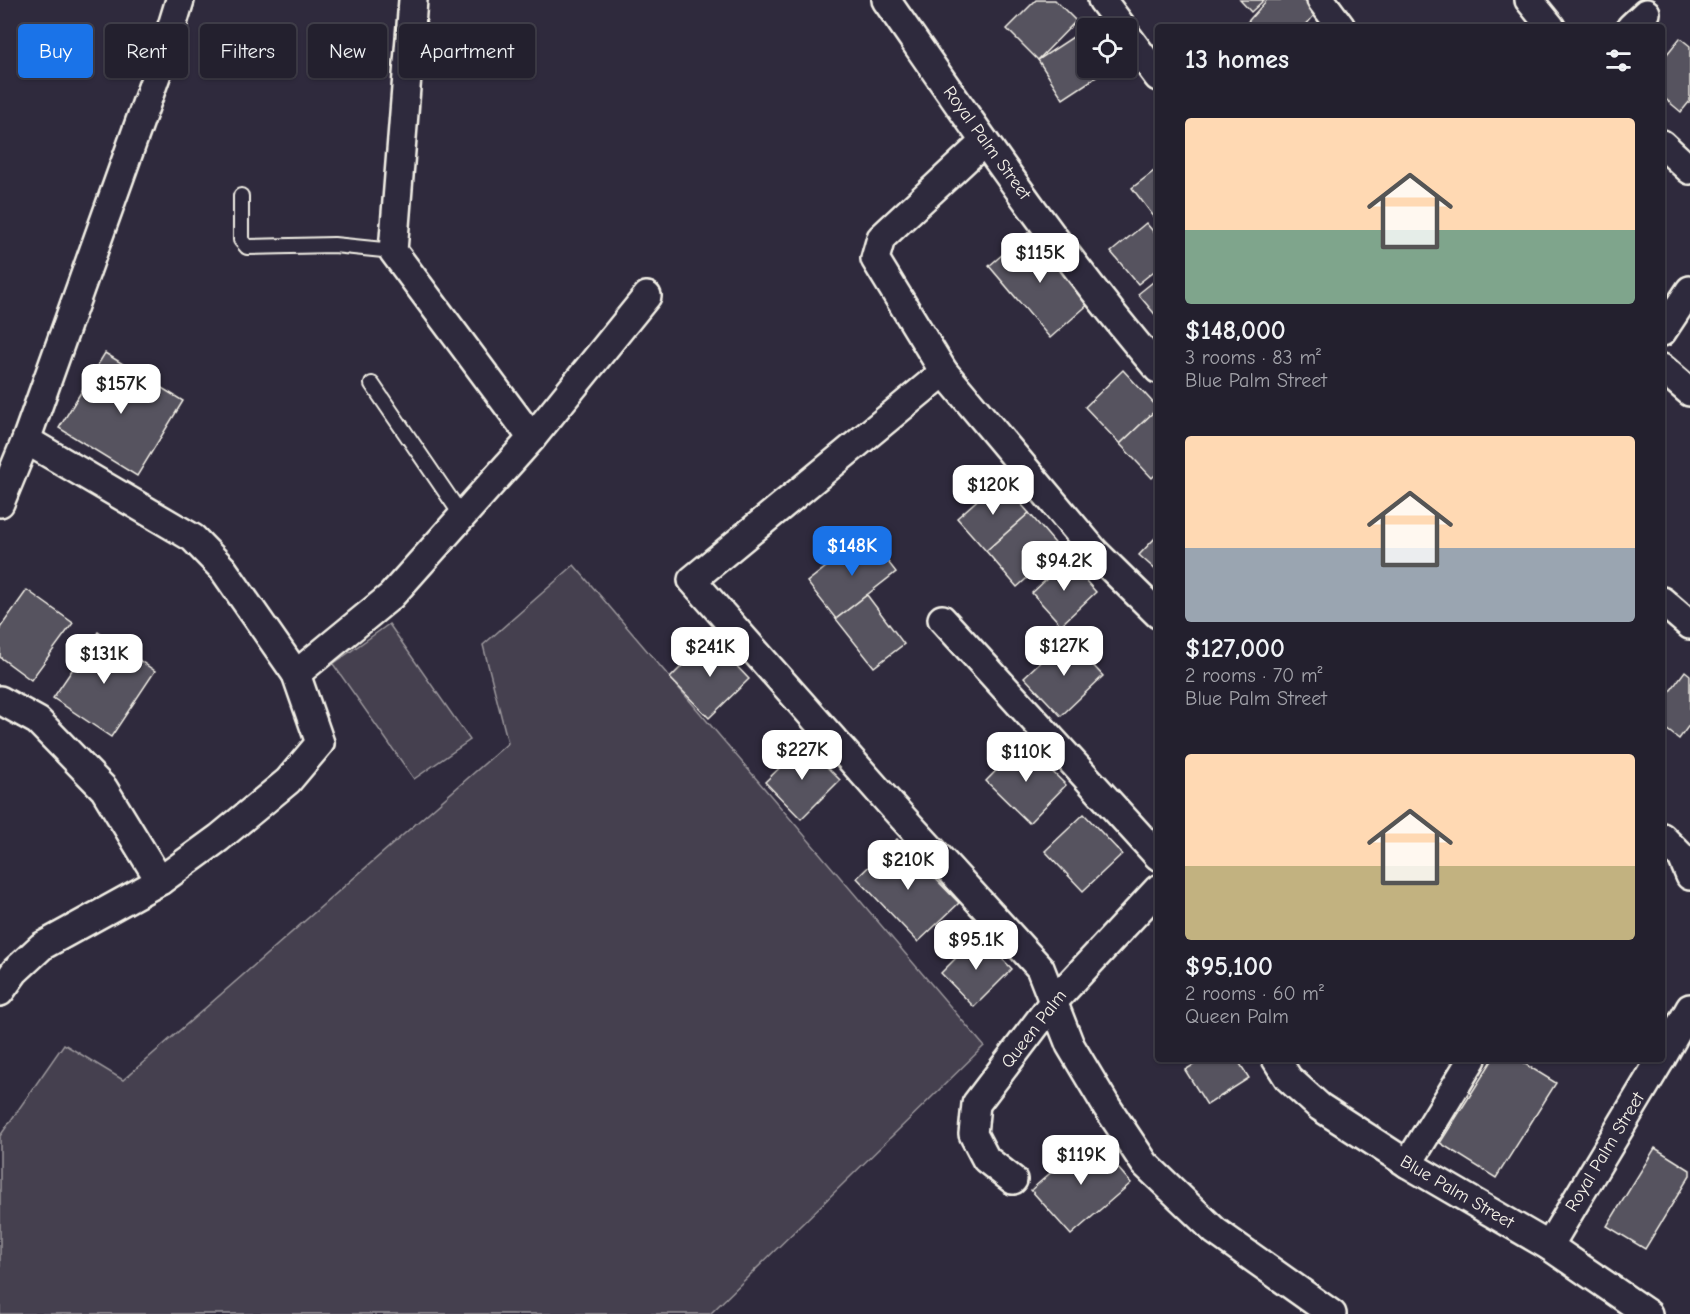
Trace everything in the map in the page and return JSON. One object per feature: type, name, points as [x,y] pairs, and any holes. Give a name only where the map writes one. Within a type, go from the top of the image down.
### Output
[{"type":"street","points":[[0,502],[26,440],[161,62],[180,0]]},
{"type":"street","points":[[413,0],[393,251],[532,438]]},
{"type":"street","name":"Royal Palm Street","points":[[886,0],[984,141],[1119,324],[1155,366]]},
{"type":"street","points":[[1102,0],[1116,18]]},
{"type":"street","points":[[1321,0],[1339,24]]},
{"type":"street","points":[[1529,0],[1549,24]]},
{"type":"street","points":[[1137,49],[1155,73]]},
{"type":"street","points":[[984,141],[881,238],[875,259],[944,372],[1095,552],[1155,611]]},
{"type":"street","points":[[1665,147],[1690,170]]},
{"type":"street","points":[[1665,328],[1690,290]]},
{"type":"street","points":[[296,674],[391,596],[532,438],[648,296]]},
{"type":"street","points":[[1665,371],[1690,392]]},
{"type":"street","points":[[944,372],[692,580],[1040,968],[1070,1045],[1145,1164],[1215,1231],[1332,1314]]},
{"type":"street","points":[[0,992],[15,971],[42,946],[160,881],[219,838],[288,781],[320,743],[296,674],[223,569],[193,538],[26,440]]},
{"type":"street","points":[[1665,604],[1690,625]]},
{"type":"street","points":[[942,619],[1155,853]]},
{"type":"street","points":[[0,700],[38,722],[104,789],[160,881]]},
{"type":"street","points":[[1665,840],[1682,857],[1690,876]]},
{"type":"street","name":"Queen Palm","points":[[1012,1180],[986,1159],[973,1134],[976,1104],[1054,1001],[1155,892]]},
{"type":"street","name":"Royal Palm Street","points":[[1665,1053],[1690,1008]]},
{"type":"street","name":"Blue Palm Street","points":[[1278,1062],[1288,1078],[1320,1107],[1408,1164],[1549,1246],[1648,1314]]},
{"type":"street","points":[[1408,1164],[1470,1062]]},
{"type":"street","name":"Royal Palm Street","points":[[1549,1246],[1660,1062]]},
{"type":"lane","points":[[241,196],[241,240],[247,247],[334,245],[393,251]]},
{"type":"lane","points":[[372,384],[462,516]]},
{"type":"shaded area","points":[[574,565],[984,1046],[710,1314],[0,1314],[0,1136],[64,1044],[123,1080],[508,743],[483,645]]},
{"type":"shaded area","points":[[389,624],[470,740],[414,779],[333,664]]},
{"type":"building","points":[[1036,0],[1055,0],[1076,21],[1038,60],[1007,29]]},
{"type":"building","points":[[1240,0],[1264,0],[1251,12]]},
{"type":"building","points":[[1267,0],[1305,0],[1317,12],[1307,24],[1246,24]]},
{"type":"building","points":[[1077,34],[1077,78],[1095,78],[1063,99],[1038,60]]},
{"type":"building","points":[[1680,38],[1690,46],[1690,101],[1681,112],[1665,99],[1665,56]]},
{"type":"building","points":[[1155,170],[1155,218],[1132,188]]},
{"type":"building","points":[[1146,223],[1155,234],[1155,270],[1138,284],[1111,252]]},
{"type":"building","points":[[1030,231],[1091,302],[1050,338],[989,266]]},
{"type":"building","points":[[1155,280],[1155,314],[1138,294]]},
{"type":"building","points":[[105,353],[183,401],[137,476],[59,428]]},
{"type":"building","points":[[1123,370],[1155,405],[1155,411],[1120,444],[1085,407]]},
{"type":"building","points":[[1155,411],[1155,475],[1152,478],[1120,444]]},
{"type":"building","points":[[1000,480],[1029,513],[986,551],[957,518]]},
{"type":"building","points":[[1029,513],[1060,549],[1017,587],[986,551]]},
{"type":"building","points":[[867,535],[896,572],[836,619],[807,582]]},
{"type":"building","points":[[1155,538],[1155,569],[1139,555]]},
{"type":"building","points":[[1067,560],[1096,592],[1061,625],[1032,593]]},
{"type":"building","points":[[27,590],[73,623],[31,680],[0,657],[0,628]]},
{"type":"building","points":[[867,595],[904,644],[874,667],[836,619]]},
{"type":"building","points":[[98,632],[155,671],[111,737],[53,698]]},
{"type":"building","points":[[1067,637],[1103,676],[1061,716],[1024,677]]},
{"type":"building","points":[[710,638],[749,679],[709,718],[670,678]]},
{"type":"building","points":[[1685,671],[1690,675],[1690,724],[1679,739],[1665,728],[1665,698]]},
{"type":"building","points":[[1023,743],[1066,785],[1029,823],[986,781]]},
{"type":"building","points":[[804,744],[840,780],[801,819],[765,782]]},
{"type":"building","points":[[1084,814],[1122,854],[1083,891],[1045,851]]},
{"type":"building","points":[[897,839],[959,903],[918,942],[857,878]]},
{"type":"building","points":[[979,935],[1012,969],[974,1007],[941,973]]},
{"type":"building","points":[[1198,1062],[1239,1062],[1249,1078],[1207,1105],[1185,1070]]},
{"type":"building","points":[[1491,1062],[1522,1062],[1556,1083],[1496,1178],[1440,1143]]},
{"type":"building","points":[[1091,1137],[1131,1183],[1071,1235],[1031,1190]]},
{"type":"building","points":[[1655,1148],[1690,1170],[1690,1175],[1645,1249],[1607,1226]]}]
